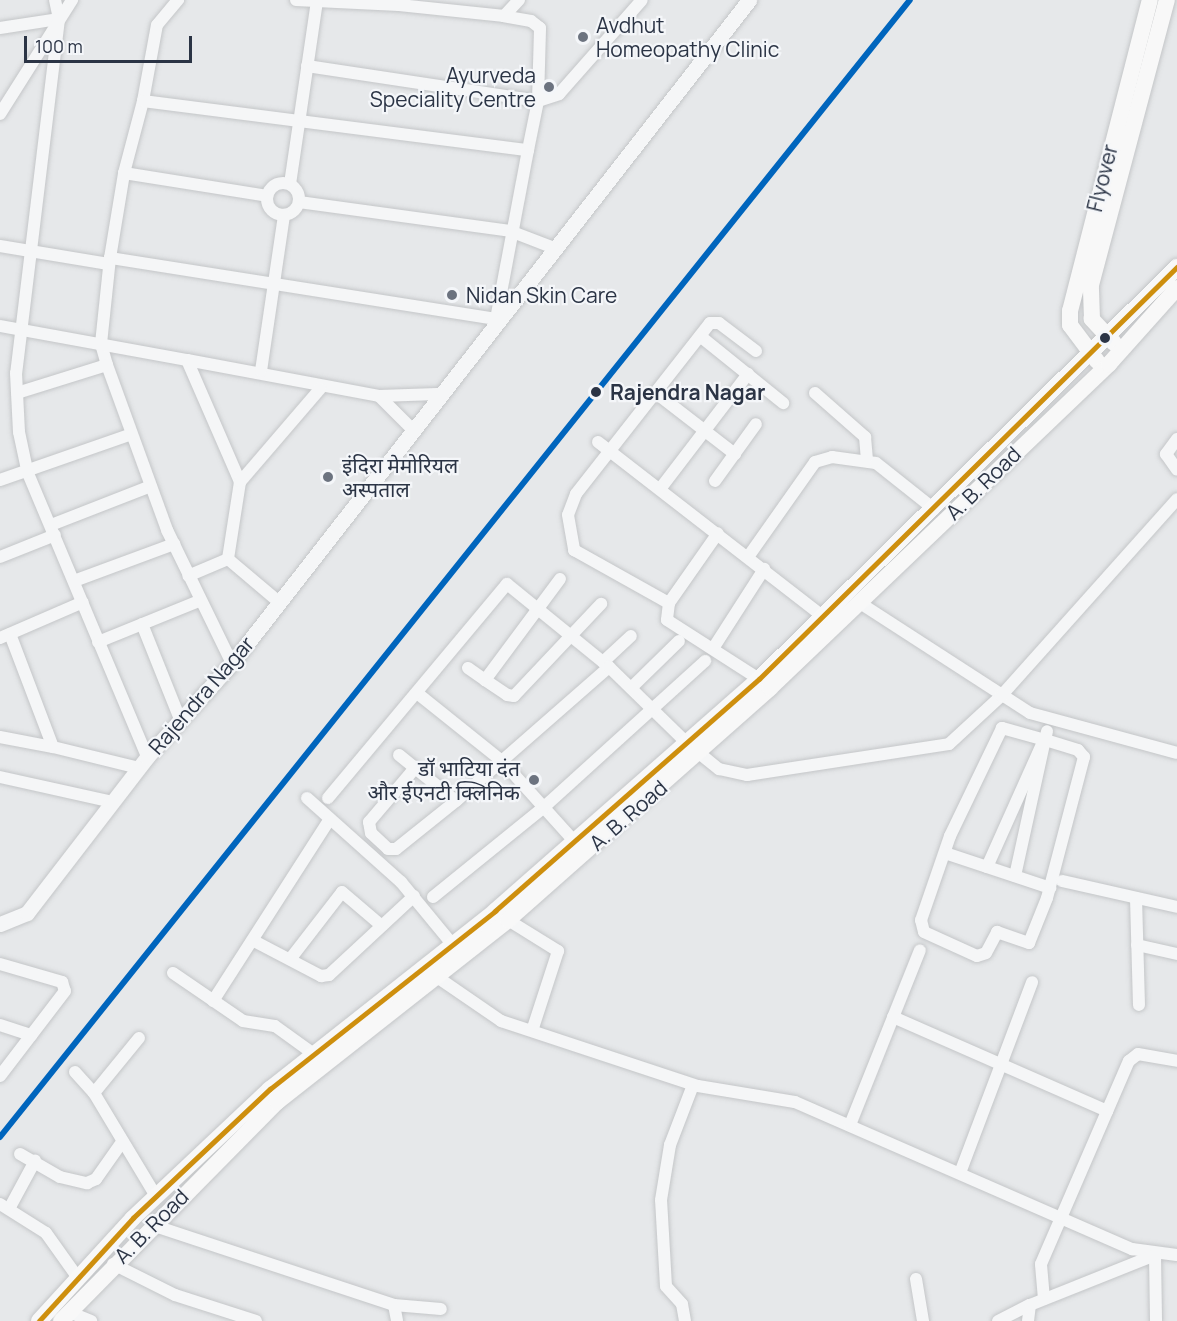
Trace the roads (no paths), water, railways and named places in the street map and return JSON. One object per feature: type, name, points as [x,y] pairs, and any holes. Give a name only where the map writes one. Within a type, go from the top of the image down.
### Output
[{"type":"main road","name":"Flyover","points":[[1105,368],[1089,354],[1070,325],[1070,311],[1095,203],[1150,0]]},
{"type":"main road","name":"Flyover","points":[[1122,350],[1092,319],[1089,302],[1167,0]]},
{"type":"main road","points":[[1106,336],[1177,267]]},
{"type":"main road","name":"A. B. Road","points":[[65,1317],[113,1264],[277,1102],[508,920],[693,749],[860,603],[1105,368],[1177,288]]},
{"type":"main road","name":"A. B. Road","points":[[39,1321],[156,1196],[314,1054],[453,945],[575,842],[693,749],[759,679],[934,509],[1106,336]]},
{"type":"street","points":[[55,0],[59,19],[20,329],[17,393],[27,471],[83,602],[143,763]]},
{"type":"street","points":[[0,114],[72,0]]},
{"type":"street","points":[[178,0],[157,25],[143,101],[124,173],[110,261],[101,344],[129,435],[199,601],[232,663]]},
{"type":"street","points":[[0,246],[29,252],[272,284],[496,319],[510,231],[538,101],[540,28],[531,21],[401,2],[296,0]]},
{"type":"street","points":[[504,16],[519,0]]},
{"type":"street","points":[[307,66],[538,101],[560,94],[642,0]]},
{"type":"street","name":"Rajendra Nagar","points":[[0,924],[27,913],[143,763],[232,663],[280,603],[437,394],[748,0]]},
{"type":"street","points":[[299,202],[290,184],[317,1]]},
{"type":"street","points":[[0,28],[59,19]]},
{"type":"street","points":[[143,101],[299,123],[528,150]]},
{"type":"street","points":[[124,173],[267,196]]},
{"type":"street","points":[[267,196],[277,183],[290,184]]},
{"type":"street","points":[[267,196],[270,207],[284,215]]},
{"type":"street","points":[[261,371],[272,284],[284,215],[299,202],[510,231],[554,248]]},
{"type":"street","points":[[669,603],[574,550],[570,506],[700,336],[716,322],[756,351]]},
{"type":"street","points":[[0,326],[261,371],[320,389],[380,396],[437,394]]},
{"type":"street","points":[[700,336],[783,403]]},
{"type":"street","points":[[187,360],[240,482]]},
{"type":"street","points":[[17,393],[107,365]]},
{"type":"street","points":[[660,489],[748,374]]},
{"type":"street","points":[[228,559],[240,482],[320,389]]},
{"type":"street","points":[[656,393],[735,454]]},
{"type":"street","points":[[815,393],[862,432],[867,459]]},
{"type":"street","points":[[380,396],[411,428]]},
{"type":"street","points":[[715,481],[756,424]]},
{"type":"street","points":[[0,480],[129,435]]},
{"type":"street","points":[[1177,439],[1166,454],[1177,470]]},
{"type":"street","points":[[598,442],[824,617]]},
{"type":"street","points":[[748,557],[815,462],[832,457],[867,459],[934,509]]},
{"type":"street","points":[[0,557],[53,530],[151,486]]},
{"type":"street","points":[[328,798],[503,586],[512,585],[540,606],[653,708],[693,749],[719,769],[747,775],[935,750],[1001,696],[1177,500]]},
{"type":"street","points":[[718,533],[669,603],[667,620],[714,647],[759,679]]},
{"type":"street","points":[[74,581],[174,544]]},
{"type":"street","points":[[228,559],[280,603]]},
{"type":"street","points":[[188,576],[228,559]]},
{"type":"street","points":[[714,647],[764,569]]},
{"type":"street","points":[[485,680],[560,579]]},
{"type":"street","points":[[98,642],[199,601]]},
{"type":"street","points":[[53,747],[5,636],[83,602]]},
{"type":"street","points":[[860,603],[1001,696],[1047,729],[1078,750],[1084,757],[1050,888],[1029,942],[997,932],[986,953],[977,956],[919,927],[945,853],[1002,728],[1047,729],[1177,753]]},
{"type":"street","points":[[468,668],[514,696],[601,604]]},
{"type":"street","points":[[142,624],[180,719]]},
{"type":"street","points":[[415,768],[369,822],[371,833],[388,849],[396,849],[502,761],[606,665],[631,636]]},
{"type":"street","points":[[631,688],[679,641]]},
{"type":"street","points":[[433,897],[543,808],[705,661]]},
{"type":"street","points":[[417,693],[502,761],[575,842]]},
{"type":"street","points":[[987,867],[1047,729]]},
{"type":"street","points":[[1015,876],[1047,729]]},
{"type":"street","points":[[0,737],[143,763]]},
{"type":"street","points":[[399,755],[456,801]]},
{"type":"street","points":[[0,777],[113,802]]},
{"type":"street","points":[[307,798],[414,896],[453,945]]},
{"type":"street","points":[[213,1001],[254,941],[330,819]]},
{"type":"street","points":[[945,853],[1050,888]]},
{"type":"street","points":[[1062,881],[1177,907]]},
{"type":"street","points":[[291,958],[342,892],[382,926]]},
{"type":"street","points":[[254,941],[291,958],[321,976],[329,975],[414,896]]},
{"type":"street","points":[[1136,898],[1139,1005]]},
{"type":"street","points":[[508,920],[558,951],[532,1031]]},
{"type":"street","points":[[1137,945],[1177,954]]},
{"type":"street","points":[[850,1125],[920,950]]},
{"type":"street","points":[[0,964],[64,986],[63,995],[0,1076]]},
{"type":"street","points":[[173,973],[248,1024],[275,1026],[314,1054]]},
{"type":"street","points":[[437,977],[501,1021],[693,1085],[795,1102],[1061,1218],[1155,1255],[1177,1255]]},
{"type":"street","points":[[960,1173],[1032,982]]},
{"type":"street","points":[[893,1017],[1107,1111]]},
{"type":"street","points":[[0,1026],[31,1035]]},
{"type":"street","points":[[94,1093],[139,1038]]},
{"type":"street","points":[[1044,1299],[1039,1271],[1132,1057],[1148,1054],[1177,1061]]},
{"type":"street","points":[[75,1072],[94,1093],[156,1196]]},
{"type":"street","points":[[685,1321],[682,1304],[666,1286],[661,1200],[670,1145],[693,1085]]},
{"type":"street","points":[[20,1154],[60,1177],[87,1183],[96,1179],[122,1142]]},
{"type":"street","points":[[35,1161],[4,1207],[46,1233],[78,1278]]},
{"type":"street","points":[[152,1225],[394,1305],[441,1309]]},
{"type":"street","points":[[998,1321],[1044,1299],[1155,1255]]},
{"type":"street","points":[[1155,1255],[1156,1321]]},
{"type":"street","points":[[113,1264],[176,1295],[256,1321]]},
{"type":"street","points":[[916,1279],[923,1321]]},
{"type":"street","points":[[394,1305],[397,1321]]},
{"type":"street","points":[[1028,1321],[1030,1305]]},
{"type":"street","points":[[65,1317],[91,1321]]},
{"type":"place","name":"Avdhut Homeopathy Clinic","points":[[583,37]]},
{"type":"place","name":"Ayurveda Speciality Centre","points":[[549,87]]},
{"type":"place","name":"Nidan Skin Care","points":[[452,295]]},
{"type":"place","name":"Rajendra Nagar","points":[[596,392]]},
{"type":"place","name":"इंदिरा मेमोरियल अस्पताल","points":[[328,477]]},
{"type":"place","name":"डॉ भाटिया दंत और ईएनटी क्लिनिक","points":[[534,780]]}]
